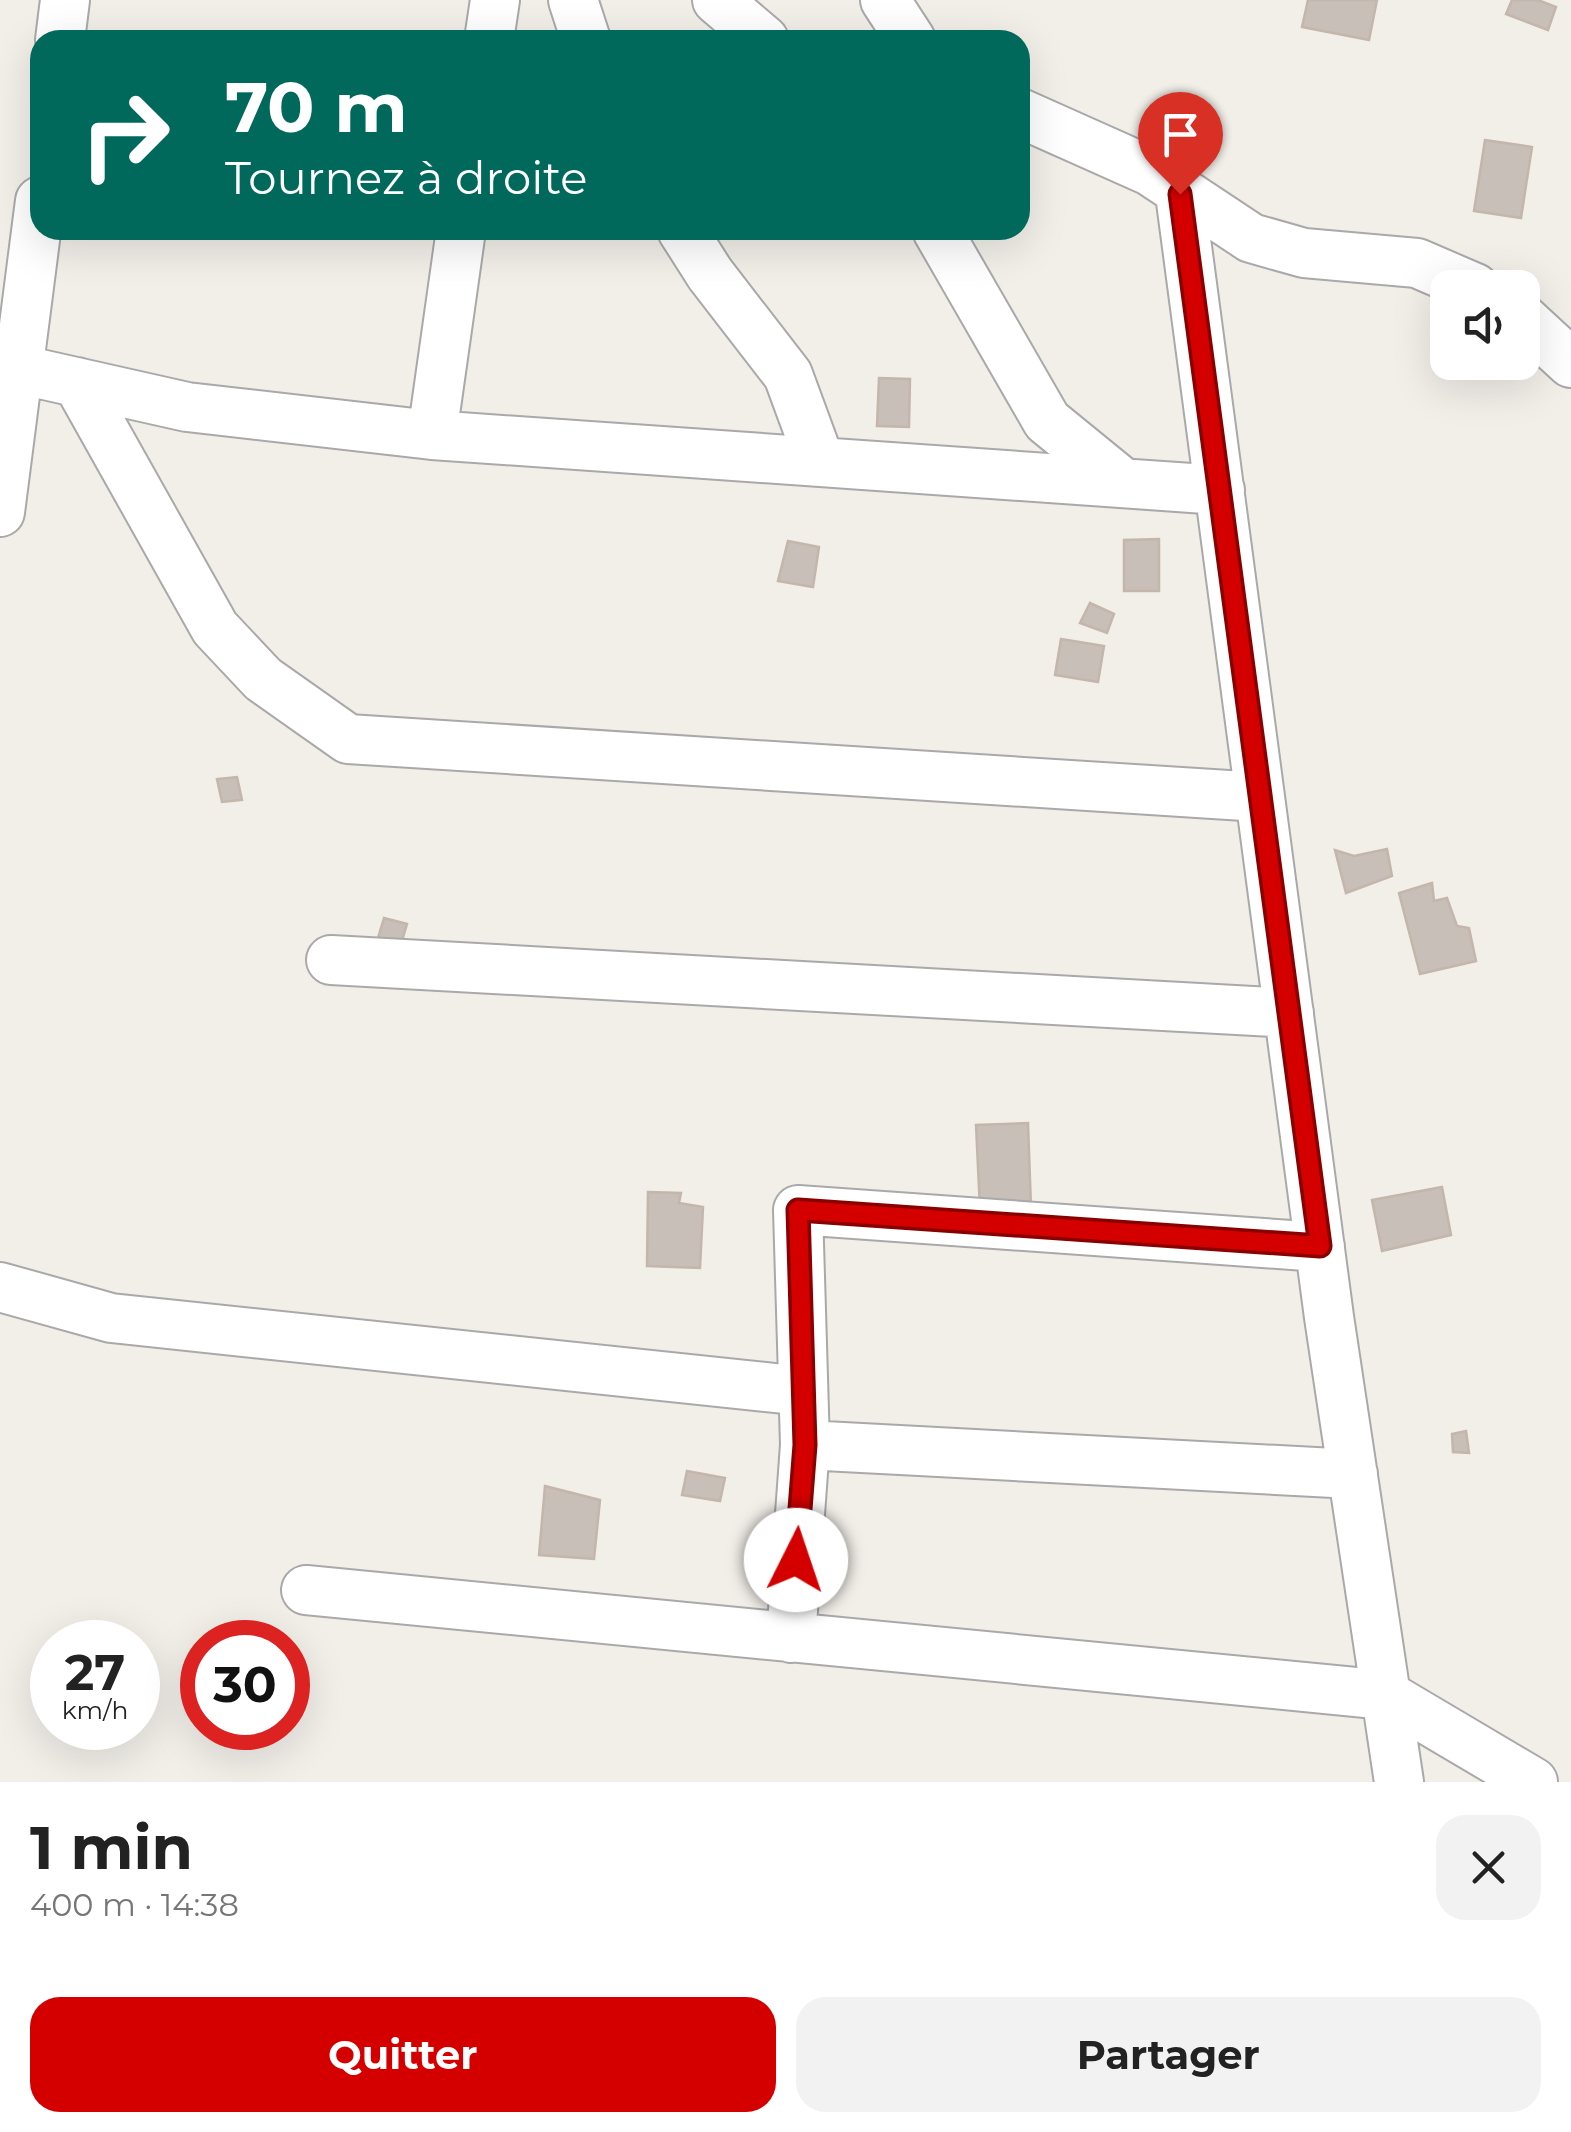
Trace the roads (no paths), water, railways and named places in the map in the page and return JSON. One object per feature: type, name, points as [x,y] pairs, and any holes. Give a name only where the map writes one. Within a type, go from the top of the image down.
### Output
[{"type":"street","points":[[61,30],[65,0]]},
{"type":"street","points":[[490,30],[495,0]]},
{"type":"street","points":[[573,0],[583,30]]},
{"type":"street","points":[[717,0],[752,30]]},
{"type":"street","points":[[885,0],[904,30]]},
{"type":"street","points":[[1030,117],[1150,171],[1251,238],[1304,253],[1417,263],[1433,270]]},
{"type":"street","points":[[1180,194],[1320,1246],[1400,1782]]},
{"type":"street","points":[[0,512],[35,240]]},
{"type":"street","points":[[432,435],[461,240]]},
{"type":"street","points":[[688,240],[788,374],[820,462]]},
{"type":"street","points":[[944,240],[1046,421],[1123,483]]},
{"type":"street","points":[[1540,335],[1571,363]]},
{"type":"street","points":[[18,368],[186,407],[432,435],[1220,490]]},
{"type":"street","points":[[77,382],[215,628],[264,680],[348,739],[1260,797]]},
{"type":"street","points":[[331,960],[1289,1013]]},
{"type":"street","points":[[791,1638],[805,1445],[798,1210],[1320,1246]]},
{"type":"street","points":[[0,1286],[111,1318],[803,1391]]},
{"type":"street","points":[[805,1445],[1353,1474]]},
{"type":"street","points":[[306,1590],[1386,1695],[1534,1782]]}]
